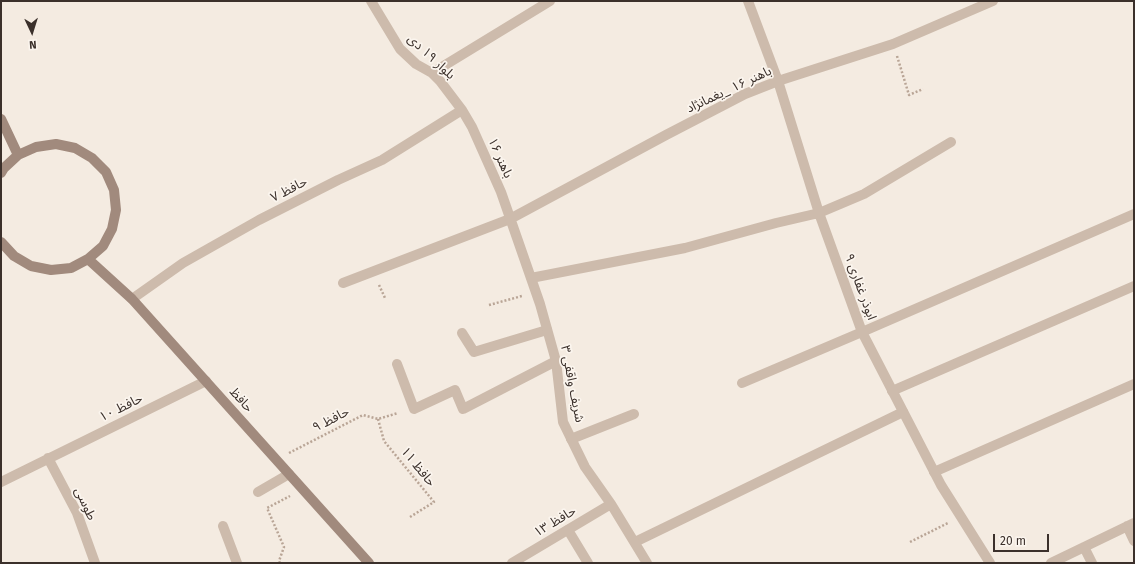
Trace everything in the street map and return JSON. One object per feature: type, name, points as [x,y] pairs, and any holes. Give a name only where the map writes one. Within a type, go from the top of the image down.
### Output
[{"type":"main road","points":[[1,119],[18,155]]},
{"type":"main road","points":[[1,173],[4,168],[18,155],[36,147],[56,144],[75,148],[92,158],[106,172],[114,190],[116,210],[112,229],[103,246],[88,259],[70,268],[51,270],[31,266],[14,256],[1,242]]},
{"type":"main road","name":"حافظ","points":[[88,259],[132,299],[369,563]]},
{"type":"street","name":"بلوار ۱۹ دی","points":[[371,1],[400,49],[416,64],[432,72],[462,110]]},
{"type":"street","points":[[432,72],[550,1]]},
{"type":"street","name":"ابوذر غفاری ۹","points":[[748,1],[778,81],[819,213],[862,332],[941,485],[990,563]]},
{"type":"street","name":"باهنر ۱۶ _یغمانژاد","points":[[343,283],[510,219],[745,94],[778,81],[893,44],[993,1]]},
{"type":"street","name":"باهنر ۱۶","points":[[462,110],[472,127],[492,170],[510,219]]},
{"type":"street","name":"حافظ ۷","points":[[132,299],[190,259],[272,213],[382,160],[462,110]]},
{"type":"street","points":[[531,278],[685,248],[819,213],[864,194],[951,142]]},
{"type":"street","points":[[742,383],[1134,214]]},
{"type":"street","name":"شریف واقفی ۳","points":[[510,219],[536,293],[556,361],[563,422],[585,467],[611,504],[647,563]]},
{"type":"street","points":[[892,391],[1134,286]]},
{"type":"street","points":[[462,333],[474,352],[547,330]]},
{"type":"street","points":[[397,364],[414,409],[455,390],[463,408],[556,361]]},
{"type":"street","name":"حافظ ۱۰","points":[[1,482],[206,381]]},
{"type":"street","points":[[934,472],[1134,384]]},
{"type":"street","points":[[634,542],[903,412]]},
{"type":"street","points":[[571,439],[634,414]]},
{"type":"street","name":"طوسی","points":[[48,458],[76,513],[95,563]]},
{"type":"street","points":[[258,492],[289,474]]},
{"type":"street","name":"حافظ ۱۳","points":[[512,563],[611,504]]},
{"type":"street","points":[[1052,563],[1130,524],[1134,541]]},
{"type":"street","points":[[223,526],[237,563]]},
{"type":"street","points":[[568,530],[588,563]]},
{"type":"street","points":[[1084,547],[1092,563]]},
{"type":"path","points":[[893,44],[910,95],[923,89]]},
{"type":"path","points":[[489,305],[536,293]]},
{"type":"path","name":"حافظ ۹","points":[[276,459],[363,415],[378,420],[398,413]]},
{"type":"path","name":"حافظ ۱۱","points":[[378,420],[384,441],[434,502],[410,517]]},
{"type":"path","points":[[280,563],[279,561],[284,547],[267,508],[302,489]]},
{"type":"path","points":[[910,542],[961,516]]}]
